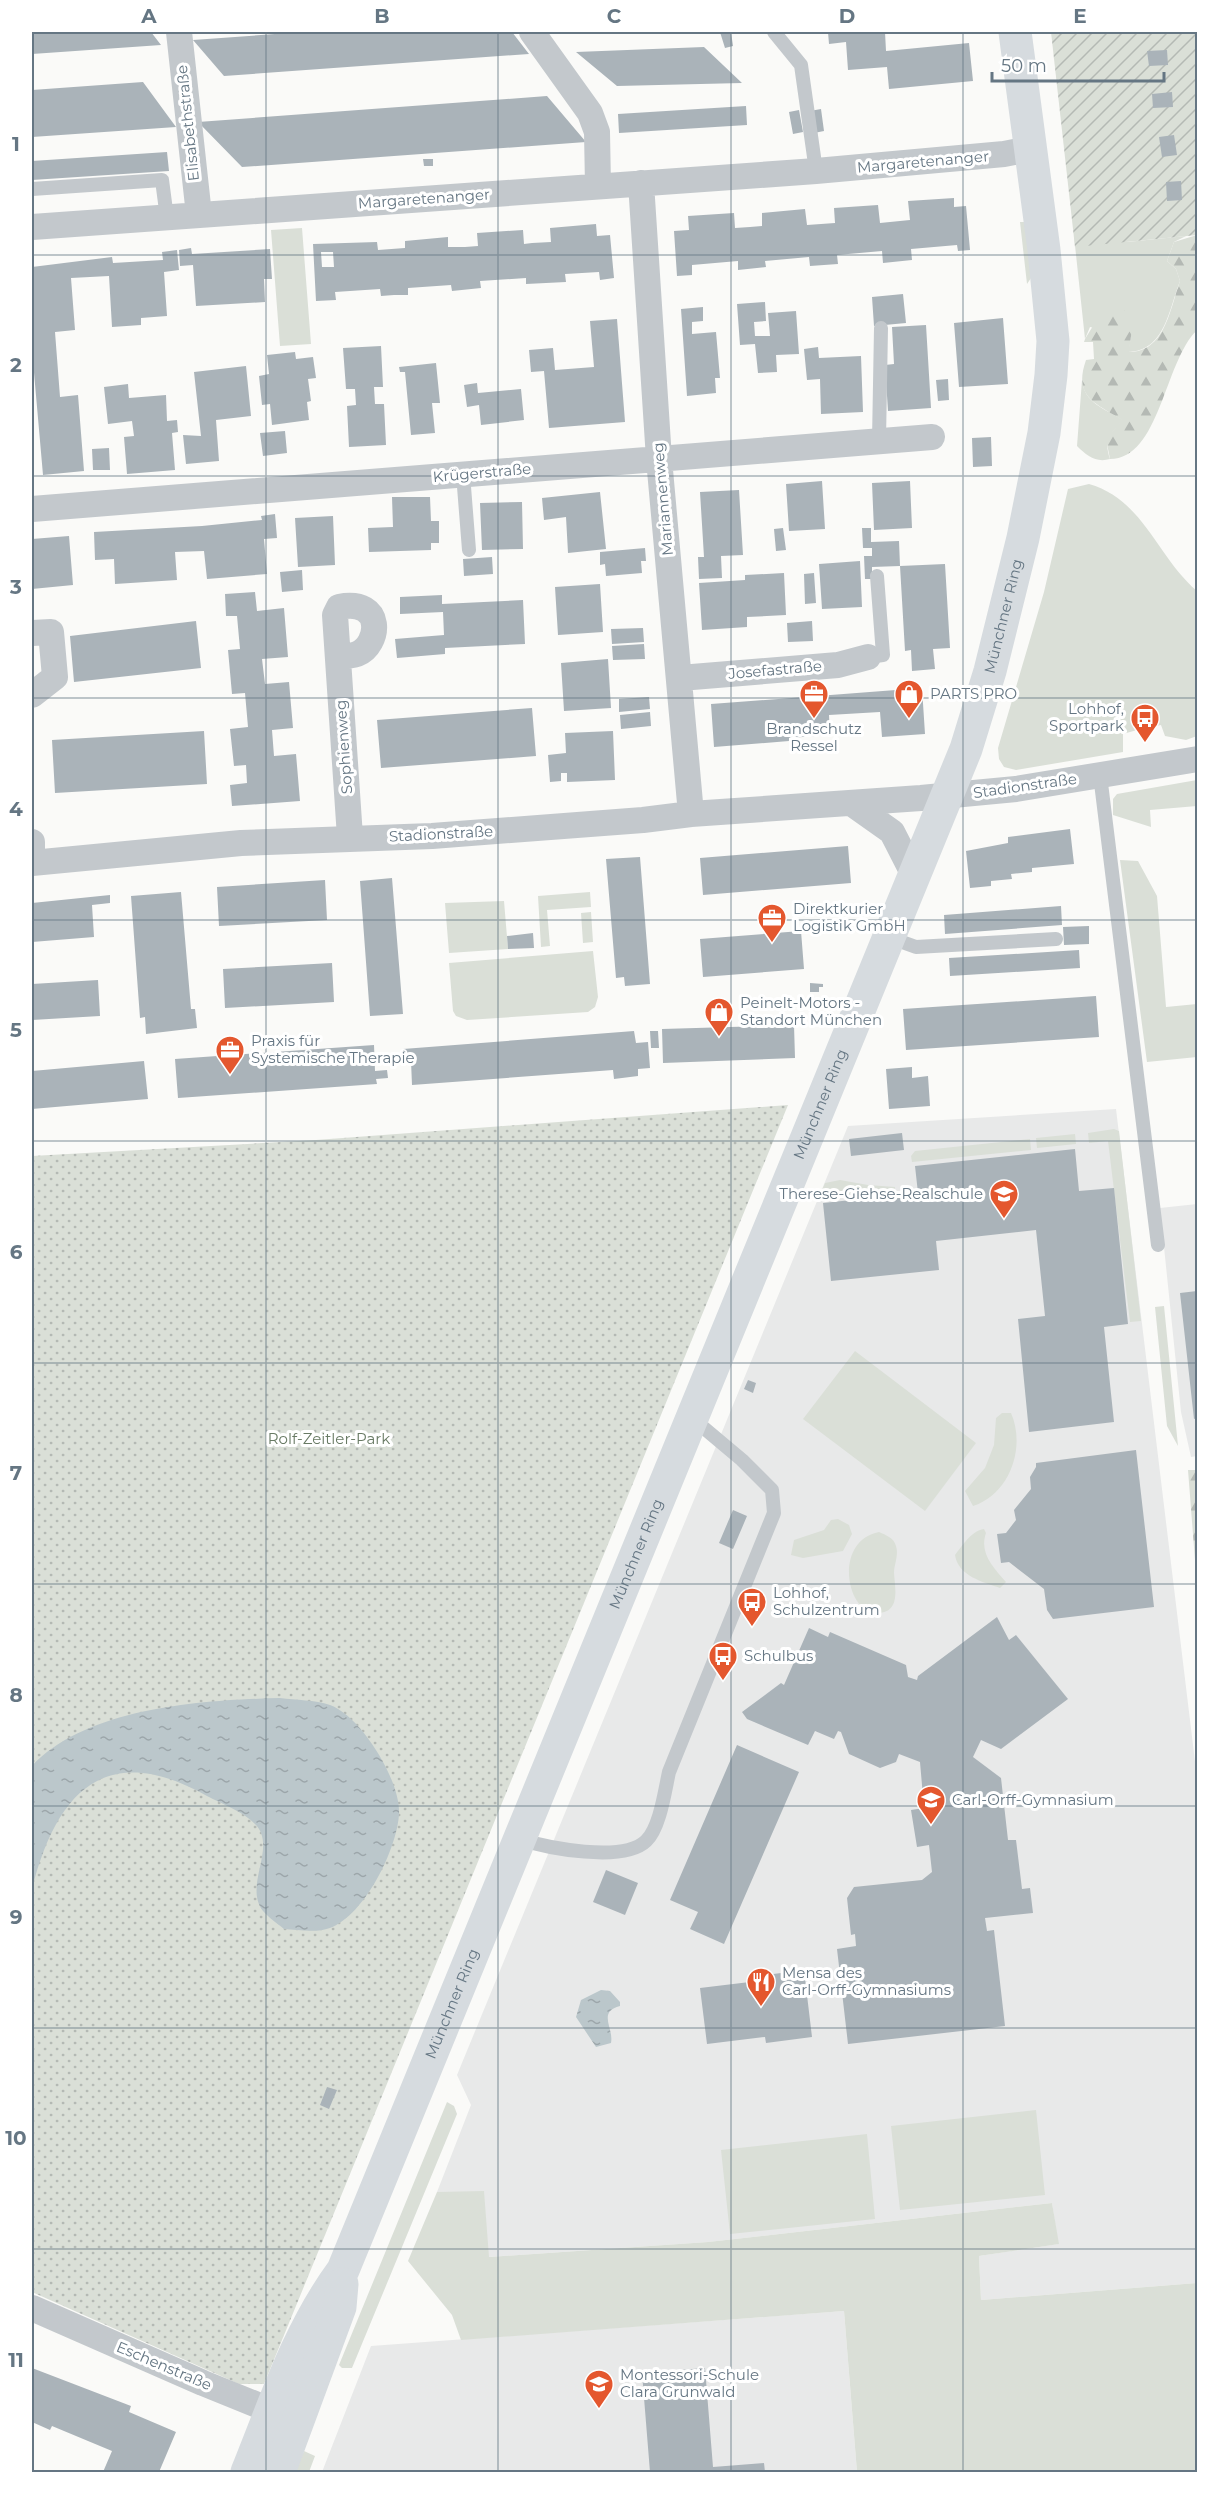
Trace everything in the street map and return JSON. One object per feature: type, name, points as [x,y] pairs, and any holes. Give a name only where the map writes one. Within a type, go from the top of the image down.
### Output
[{"type":"main road","name":"Münchner Ring","points":[[279,2472],[294,2355],[319,2302],[343,2270],[891,938],[966,750],[990,671],[1023,538],[1044,433],[1053,341],[1044,250],[1015,32]]},
{"type":"main road","name":"Münchner Ring","points":[[247,2472],[285,2416]]},
{"type":"street","name":"Elisabethstraße","points":[[179,32],[199,215]]},
{"type":"street","points":[[532,32],[590,113],[597,132],[598,186]]},
{"type":"street","name":"Margaretenanger","points":[[32,227],[816,171],[1004,154],[1029,149]]},
{"type":"street","name":"Mariannenweg","points":[[640,183],[659,459],[692,814]]},
{"type":"street","name":"Krügerstraße","points":[[32,509],[879,440],[932,438]]},
{"type":"street","points":[[32,633],[51,632],[54,677],[32,695]]},
{"type":"street","name":"Sophienweg","points":[[338,656],[351,837]]},
{"type":"street","name":"Josefastraße","points":[[680,678],[838,665],[868,657]]},
{"type":"street","name":"Stadionstraße","points":[[32,863],[241,843],[351,837],[432,836],[1016,789],[1197,759]]},
{"type":"street","points":[[851,803],[892,832],[915,877]]},
{"type":"street","points":[[32,842],[32,863]]},
{"type":"street","name":"Eschenstraße","points":[[32,2308],[285,2416]]},
{"type":"lane","points":[[774,32],[801,65],[816,171]]},
{"type":"lane","points":[[32,189],[162,180],[167,218]]},
{"type":"lane","points":[[879,440],[881,328]]},
{"type":"lane","points":[[463,474],[469,550]]},
{"type":"lane","points":[[868,657],[883,656],[877,576]]},
{"type":"lane","points":[[1100,775],[1158,1245]]},
{"type":"lane","points":[[891,938],[916,947],[1056,939]]},
{"type":"lane","points":[[520,1839],[545,1848],[585,1851],[632,1850],[647,1840],[663,1805],[669,1772],[774,1513],[772,1490],[742,1460],[692,1418]]},
{"type":"shaded area","points":[[1116,1109],[1197,1778],[1197,2283],[981,2300],[979,2256],[1058,2244],[1052,2203],[708,2242],[488,2257],[437,2192],[471,2105],[457,2075],[848,1126]]},
{"type":"shaded area","points":[[1197,1204],[1197,1456],[1191,1457],[1181,1412],[1160,1208]]},
{"type":"shaded area","name":"Montessori-Schule Clara Grunwald","points":[[844,2311],[857,2472],[322,2472],[371,2346]]},
{"type":"green space","points":[[1051,32],[1197,32],[1197,235],[1075,247]]},
{"type":"green space","points":[[1020,222],[1025,222],[1033,275],[1027,284]]},
{"type":"green space","points":[[302,228],[311,344],[280,346],[271,230]]},
{"type":"green space","points":[[1197,235],[1197,330],[1186,345],[1151,427],[1140,443],[1127,455],[1110,459],[1106,439],[1122,420],[1095,403],[1085,391],[1082,383],[1086,360],[1094,359],[1093,342],[1084,342],[1085,339],[1099,316],[1122,308],[1133,320],[1129,352],[1151,345],[1169,316],[1180,281],[1176,269],[1167,261],[1174,242]]},
{"type":"green space","points":[[1074,236],[1127,242],[1186,236],[1174,242],[1167,261],[1176,269],[1180,281],[1164,327],[1150,344],[1140,350],[1128,352],[1131,337],[1090,327],[1085,339]]},
{"type":"green space","points":[[1082,380],[1091,400],[1123,420],[1109,437],[1107,446],[1110,459],[1092,458],[1077,446]]},
{"type":"green space","points":[[1089,484],[1108,492],[1137,516],[1183,577],[1197,591],[1197,736],[1186,740],[1165,736],[1161,725],[1145,728],[1145,735],[1137,730],[1123,734],[1123,752],[1016,770],[1004,767],[999,759],[998,748],[1044,592],[1068,489]]},
{"type":"green space","points":[[1197,780],[1197,806],[1150,810],[1151,827],[1113,815],[1113,799],[1117,794]]},
{"type":"green space","points":[[1120,860],[1138,861],[1157,896],[1166,1007],[1197,1004],[1197,1057],[1147,1062]]},
{"type":"green space","points":[[590,892],[591,907],[547,910],[550,946],[541,947],[538,896]]},
{"type":"green space","points":[[504,901],[508,949],[449,953],[445,903]]},
{"type":"green space","points":[[591,912],[593,942],[583,943],[581,913]]},
{"type":"green space","points":[[593,951],[598,997],[595,1007],[588,1012],[467,1020],[456,1016],[453,1011],[449,963]]},
{"type":"green space","name":"Rolf-Zeitler-Park","points":[[788,1105],[264,2384],[239,2384],[32,2292],[32,1156],[316,1140]]},
{"type":"green space","points":[[1114,1129],[1119,1131],[1141,1321],[1130,1322],[1108,1141],[1089,1143],[1088,1133]]},
{"type":"green space","points":[[1075,1134],[1076,1144],[1037,1148],[1036,1138]]},
{"type":"green space","points":[[1030,1139],[1031,1150],[912,1162],[911,1156],[915,1151]]},
{"type":"green space","points":[[840,1180],[895,1187],[895,1192],[818,1200],[825,1183]]},
{"type":"green space","points":[[1164,1306],[1178,1446],[1167,1426],[1155,1307]]},
{"type":"green space","points":[[855,1351],[976,1443],[925,1511],[803,1419]]},
{"type":"green space","points":[[1002,1413],[1011,1413],[1015,1426],[1017,1440],[1012,1468],[997,1491],[986,1500],[973,1506],[965,1491],[985,1468],[994,1445],[996,1418]]},
{"type":"green space","points":[[1188,1470],[1197,1470],[1197,1586]]},
{"type":"green space","points":[[838,1519],[849,1525],[852,1534],[843,1551],[803,1558],[791,1555],[794,1540],[824,1530],[831,1520]]},
{"type":"green space","points":[[984,1529],[986,1553],[992,1565],[1006,1582],[1000,1588],[966,1573],[957,1562],[955,1555],[971,1535]]},
{"type":"green space","points":[[879,1532],[893,1541],[897,1553],[894,1570],[895,1599],[890,1609],[877,1613],[866,1610],[858,1602],[849,1576],[850,1562],[855,1549],[864,1538]]},
{"type":"green space","points":[[447,2102],[454,2106],[457,2114],[352,2368],[342,2368],[339,2365]]},
{"type":"green space","points":[[1036,2110],[1045,2195],[900,2210],[891,2126]]},
{"type":"green space","points":[[867,2134],[875,2219],[730,2234],[721,2150]]},
{"type":"green space","points":[[484,2191],[489,2257],[708,2242],[1052,2203],[1059,2244],[979,2256],[981,2300],[1197,2283],[1197,2472],[857,2472],[844,2311],[461,2340],[452,2315],[408,2261],[437,2192]]},
{"type":"green space","points":[[304,2451],[315,2456],[309,2472],[295,2472]]},
{"type":"water","points":[[280,1698],[312,1701],[330,1705],[342,1711],[377,1751],[398,1800],[397,1828],[386,1862],[367,1895],[343,1921],[330,1928],[319,1930],[284,1929],[265,1914],[258,1901],[258,1878],[263,1844],[261,1833],[255,1824],[232,1808],[172,1780],[141,1773],[115,1774],[92,1784],[72,1801],[56,1824],[43,1854],[32,1889],[32,1766],[55,1746],[83,1731],[115,1719],[148,1711],[217,1701]]},
{"type":"water","points":[[601,1990],[610,1991],[620,2002],[620,2006],[609,2012],[608,2016],[611,2043],[596,2047],[576,2017],[581,2000]]},
{"type":"building","points":[[32,32],[151,32],[161,45],[32,54]]},
{"type":"building","points":[[302,32],[512,32],[529,54],[224,76],[193,40]]},
{"type":"building","points":[[720,32],[731,32],[733,46],[725,48]]},
{"type":"building","points":[[828,32],[885,32],[886,51],[969,43],[973,81],[889,89],[887,67],[848,70],[846,42],[829,44]]},
{"type":"building","points":[[704,47],[742,83],[617,86],[576,52]]},
{"type":"building","points":[[1167,50],[1168,65],[1149,66],[1147,51]]},
{"type":"building","points":[[143,82],[176,127],[32,137],[32,90]]},
{"type":"building","points":[[1172,92],[1173,107],[1153,108],[1152,94]]},
{"type":"building","points":[[547,96],[586,142],[242,167],[198,122]]},
{"type":"building","points":[[746,106],[747,125],[619,133],[618,114]]},
{"type":"building","points":[[821,109],[824,131],[814,133],[810,111]]},
{"type":"building","points":[[799,110],[803,132],[793,134],[789,112]]},
{"type":"building","points":[[1174,135],[1177,155],[1162,157],[1159,137]]},
{"type":"building","points":[[167,152],[169,171],[32,180],[32,161]]},
{"type":"building","points":[[423,159],[433,159],[433,166],[424,166]]},
{"type":"building","points":[[1181,181],[1182,200],[1167,201],[1166,182]]},
{"type":"building","points":[[954,198],[954,207],[966,206],[970,250],[958,251],[957,245],[911,249],[912,260],[883,263],[882,251],[837,255],[838,264],[810,266],[809,257],[765,261],[766,267],[738,270],[738,261],[692,265],[692,275],[677,276],[674,231],[689,230],[688,216],[734,213],[735,228],[762,226],[762,213],[805,209],[807,225],[835,223],[834,208],[878,205],[880,223],[910,220],[908,201]]},
{"type":"building","points":[[596,224],[597,236],[610,235],[614,278],[600,280],[599,272],[565,274],[566,282],[526,284],[526,278],[480,281],[481,288],[452,291],[451,285],[408,288],[408,295],[381,296],[380,289],[335,292],[336,300],[316,301],[313,244],[377,242],[378,250],[405,248],[405,241],[448,237],[448,247],[465,247],[478,246],[477,233],[523,230],[524,244],[551,242],[550,228]],"holes":[[[321,252],[333,252],[334,267],[322,267]]]},
{"type":"building","points":[[191,248],[192,254],[270,249],[272,279],[264,279],[265,302],[196,306],[193,265],[180,266],[179,250]]},
{"type":"building","points":[[177,250],[179,270],[164,272],[167,316],[141,318],[141,325],[112,327],[109,276],[71,278],[75,330],[55,332],[60,397],[78,395],[84,471],[43,475],[32,350],[32,267],[112,257],[113,263],[163,260],[162,252]]},
{"type":"building","points":[[903,294],[906,323],[874,326],[872,297]]},
{"type":"building","points":[[765,302],[766,321],[754,322],[755,336],[770,336],[768,313],[796,311],[799,354],[776,355],[777,372],[758,373],[755,344],[740,345],[737,304]]},
{"type":"building","points":[[703,307],[703,321],[692,322],[692,334],[716,332],[720,378],[715,378],[716,393],[687,396],[681,309]]},
{"type":"building","points":[[1003,318],[1008,384],[959,387],[954,323]]},
{"type":"building","points":[[617,319],[625,422],[549,428],[544,371],[531,372],[529,350],[553,348],[555,370],[594,367],[590,321]]},
{"type":"building","points":[[926,325],[931,408],[888,411],[885,365],[894,364],[892,327]]},
{"type":"building","points":[[381,346],[383,387],[374,387],[375,404],[384,404],[386,445],[349,447],[347,406],[356,405],[355,389],[346,389],[343,348]]},
{"type":"building","points":[[818,347],[819,358],[861,356],[863,412],[821,414],[820,379],[807,380],[804,349]]},
{"type":"building","points":[[295,352],[296,359],[313,357],[316,378],[308,379],[311,401],[307,402],[309,420],[272,425],[270,404],[262,405],[259,376],[269,374],[267,355]]},
{"type":"building","points":[[436,363],[440,403],[432,403],[435,433],[411,435],[405,372],[400,372],[399,367]]},
{"type":"building","points":[[246,366],[251,416],[216,420],[219,461],[186,464],[183,435],[201,436],[194,372]]},
{"type":"building","points":[[948,379],[949,400],[938,401],[936,380]]},
{"type":"building","points":[[477,383],[478,393],[521,389],[524,420],[481,425],[479,405],[467,407],[464,385]]},
{"type":"building","points":[[128,384],[129,398],[166,395],[167,421],[177,420],[178,432],[172,433],[175,470],[127,474],[124,437],[134,436],[132,421],[108,424],[104,387]]},
{"type":"building","points":[[285,431],[287,453],[263,456],[260,433]]},
{"type":"building","points":[[991,437],[992,466],[973,467],[972,438]]},
{"type":"building","points":[[109,448],[110,470],[93,470],[92,449]]},
{"type":"building","points":[[822,481],[825,529],[789,531],[786,484]]},
{"type":"building","points":[[910,481],[912,528],[874,530],[872,483]]},
{"type":"building","points":[[739,490],[743,555],[721,556],[722,578],[699,579],[698,557],[704,557],[700,492]]},
{"type":"building","points":[[600,492],[606,549],[568,553],[566,517],[544,520],[542,498]]},
{"type":"building","points":[[392,497],[430,497],[431,521],[439,521],[439,543],[431,543],[431,550],[369,552],[368,528],[393,527]]},
{"type":"building","points":[[522,502],[523,549],[482,550],[480,503]]},
{"type":"building","points":[[275,514],[277,538],[264,539],[267,574],[207,579],[204,551],[175,552],[177,580],[115,584],[114,559],[95,560],[94,532],[202,526],[262,520],[261,516]]},
{"type":"building","points":[[333,516],[335,565],[298,567],[295,518]]},
{"type":"building","points":[[783,528],[786,550],[776,551],[774,529]]},
{"type":"building","points":[[862,528],[871,528],[871,542],[899,541],[900,566],[872,567],[872,579],[865,579],[864,556],[872,556],[872,548],[863,548]]},
{"type":"building","points":[[69,536],[73,585],[32,589],[32,539]]},
{"type":"building","points":[[645,548],[646,561],[641,561],[642,573],[606,576],[605,564],[600,565],[600,552]]},
{"type":"building","points":[[492,557],[493,574],[464,576],[463,559]]},
{"type":"building","points":[[860,561],[862,607],[822,609],[819,564]]},
{"type":"building","points":[[945,564],[950,648],[933,649],[935,669],[912,671],[911,650],[905,651],[900,566]]},
{"type":"building","points":[[302,570],[303,590],[282,592],[280,572]]},
{"type":"building","points":[[784,573],[786,615],[747,617],[747,627],[702,630],[699,583],[745,580],[745,575]]},
{"type":"building","points":[[814,573],[816,603],[805,604],[804,574]]},
{"type":"building","points":[[600,584],[603,632],[558,635],[555,587]]},
{"type":"building","points":[[255,592],[257,611],[284,608],[288,657],[262,659],[265,684],[289,682],[293,728],[272,730],[274,756],[296,754],[300,801],[232,806],[230,785],[247,783],[246,765],[234,766],[230,729],[248,727],[245,693],[232,694],[228,650],[240,649],[237,616],[226,616],[225,594]]},
{"type":"building","points":[[442,595],[442,604],[523,600],[525,644],[445,648],[445,654],[397,658],[395,639],[444,635],[443,612],[400,614],[400,597]]},
{"type":"building","points":[[196,621],[201,668],[74,682],[70,636]]},
{"type":"building","points":[[812,621],[813,641],[788,642],[787,623]]},
{"type":"building","points":[[643,628],[644,642],[612,644],[611,629]]},
{"type":"building","points":[[644,644],[645,659],[613,660],[612,646]]},
{"type":"building","points":[[608,659],[611,708],[564,711],[561,663]]},
{"type":"building","points":[[922,688],[925,734],[882,737],[880,712],[829,715],[830,735],[714,747],[711,704]]},
{"type":"building","points":[[649,697],[650,709],[619,712],[619,699]]},
{"type":"building","points":[[532,708],[536,756],[381,768],[377,720]]},
{"type":"building","points":[[650,712],[651,726],[621,729],[620,715]]},
{"type":"building","points":[[204,731],[207,784],[55,793],[52,740]]},
{"type":"building","points":[[613,731],[615,780],[567,782],[567,773],[561,773],[561,781],[550,782],[548,755],[566,753],[565,733]]},
{"type":"building","points":[[1070,829],[1074,864],[1032,868],[1032,872],[1011,874],[1012,879],[991,881],[991,886],[970,888],[966,851],[1008,843],[1008,837]]},
{"type":"building","points":[[848,846],[851,883],[703,895],[700,858]]},
{"type":"building","points":[[640,857],[650,984],[625,986],[624,977],[616,978],[606,859]]},
{"type":"building","points":[[392,878],[403,1014],[370,1016],[360,881]]},
{"type":"building","points":[[325,880],[327,920],[219,926],[217,887]]},
{"type":"building","points":[[181,892],[191,1009],[195,1009],[197,1028],[146,1034],[145,1017],[140,1018],[131,896]]},
{"type":"building","points":[[110,895],[110,903],[92,905],[94,937],[32,942],[32,903]]},
{"type":"building","points":[[1061,906],[1062,925],[945,934],[944,915]]},
{"type":"building","points":[[1089,926],[1089,944],[1064,945],[1063,927]]},
{"type":"building","points":[[801,931],[804,969],[703,977],[700,939]]},
{"type":"building","points":[[533,933],[534,948],[508,949],[507,936]]},
{"type":"building","points":[[1079,950],[1080,968],[950,976],[949,958]]},
{"type":"building","points":[[332,963],[334,1002],[225,1008],[223,969]]},
{"type":"building","points":[[98,980],[100,1016],[32,1020],[32,984]]},
{"type":"building","points":[[810,983],[823,984],[823,987],[819,987],[819,992],[810,992]]},
{"type":"building","points":[[1096,996],[1099,1037],[906,1050],[903,1009]]},
{"type":"building","points":[[794,1025],[795,1058],[663,1063],[662,1029]]},
{"type":"building","points":[[634,1031],[636,1043],[648,1042],[650,1068],[638,1069],[638,1076],[614,1079],[613,1070],[412,1085],[411,1061],[405,1062],[403,1049]]},
{"type":"building","points":[[650,1031],[658,1031],[659,1048],[651,1048]]},
{"type":"building","points":[[374,1045],[375,1071],[387,1070],[388,1078],[376,1079],[377,1084],[178,1098],[175,1059]]},
{"type":"building","points":[[144,1061],[148,1099],[32,1109],[32,1071]]},
{"type":"building","points":[[912,1067],[912,1078],[928,1076],[930,1106],[889,1109],[886,1069]]},
{"type":"building","points":[[902,1133],[904,1150],[851,1156],[849,1139]]},
{"type":"building","points":[[1075,1149],[1079,1191],[1114,1188],[1128,1324],[1104,1327],[1114,1422],[1029,1432],[1018,1319],[1045,1316],[1036,1230],[936,1241],[939,1270],[831,1281],[823,1203],[918,1193],[915,1166]]},
{"type":"building","points":[[1197,1291],[1197,1418],[1194,1419],[1180,1293]]},
{"type":"building","points":[[748,1380],[756,1383],[753,1393],[744,1389]]},
{"type":"building","points":[[1136,1450],[1154,1607],[1053,1619],[1047,1610],[1044,1589],[1009,1562],[1001,1563],[997,1534],[1006,1533],[1016,1520],[1014,1510],[1031,1489],[1030,1477],[1036,1463]]},
{"type":"building","points":[[733,1510],[747,1516],[733,1549],[719,1543]]},
{"type":"building","points":[[997,1617],[1009,1640],[1016,1635],[1068,1699],[1001,1749],[981,1740],[973,1757],[1001,1778],[1008,1840],[1016,1840],[1022,1889],[1030,1888],[1033,1913],[985,1918],[987,1931],[994,1930],[1005,2026],[848,2044],[837,1949],[856,1946],[855,1934],[851,1935],[847,1898],[854,1887],[922,1880],[932,1872],[929,1845],[917,1847],[911,1810],[924,1808],[920,1762],[899,1754],[896,1762],[880,1768],[849,1754],[841,1732],[838,1731],[834,1739],[815,1731],[808,1745],[747,1719],[742,1712],[781,1683],[784,1685],[809,1628],[828,1637],[830,1632],[906,1665],[908,1677],[917,1680],[918,1676]]},
{"type":"building","points":[[737,1745],[799,1772],[724,1944],[690,1929],[698,1912],[670,1900]]},
{"type":"building","points":[[606,1870],[638,1883],[625,1915],[593,1902]]},
{"type":"building","points":[[804,1970],[812,2037],[766,2043],[765,2037],[707,2044],[700,1988],[758,1981],[758,1976]]},
{"type":"building","points":[[327,2087],[337,2090],[329,2109],[320,2105]]},
{"type":"building","points":[[32,2368],[131,2406],[129,2412],[176,2432],[159,2472],[103,2472],[112,2451],[52,2426],[50,2430],[32,2422]]},
{"type":"building","points":[[705,2368],[713,2467],[764,2463],[765,2472],[650,2472],[642,2373]]},
{"type":"place","name":"Brandschutz Ressel","points":[[814,720]]},
{"type":"place","name":"PARTS PRO","points":[[909,720]]},
{"type":"place","name":"Lohhof, Sportpark","points":[[1145,744]]},
{"type":"place","name":"Direktkurier Logistik GmbH","points":[[772,944]]},
{"type":"place","name":"Peinelt-Motors - Standort München","points":[[719,1038]]},
{"type":"place","name":"Praxis für Systemische Therapie","points":[[230,1076]]},
{"type":"place","name":"Therese-Giehse-Realschule","points":[[1004,1220]]},
{"type":"place","name":"Lohhof, Schulzentrum","points":[[752,1628]]},
{"type":"place","name":"Schulbus","points":[[723,1682]]},
{"type":"place","name":"Carl-Orff-Gymnasium","points":[[931,1826]]},
{"type":"place","name":"Mensa des Carl-Orff-Gymnasiums","points":[[761,2008]]},
{"type":"place","name":"Montessori-Schule Clara Grunwald","points":[[599,2410]]}]
